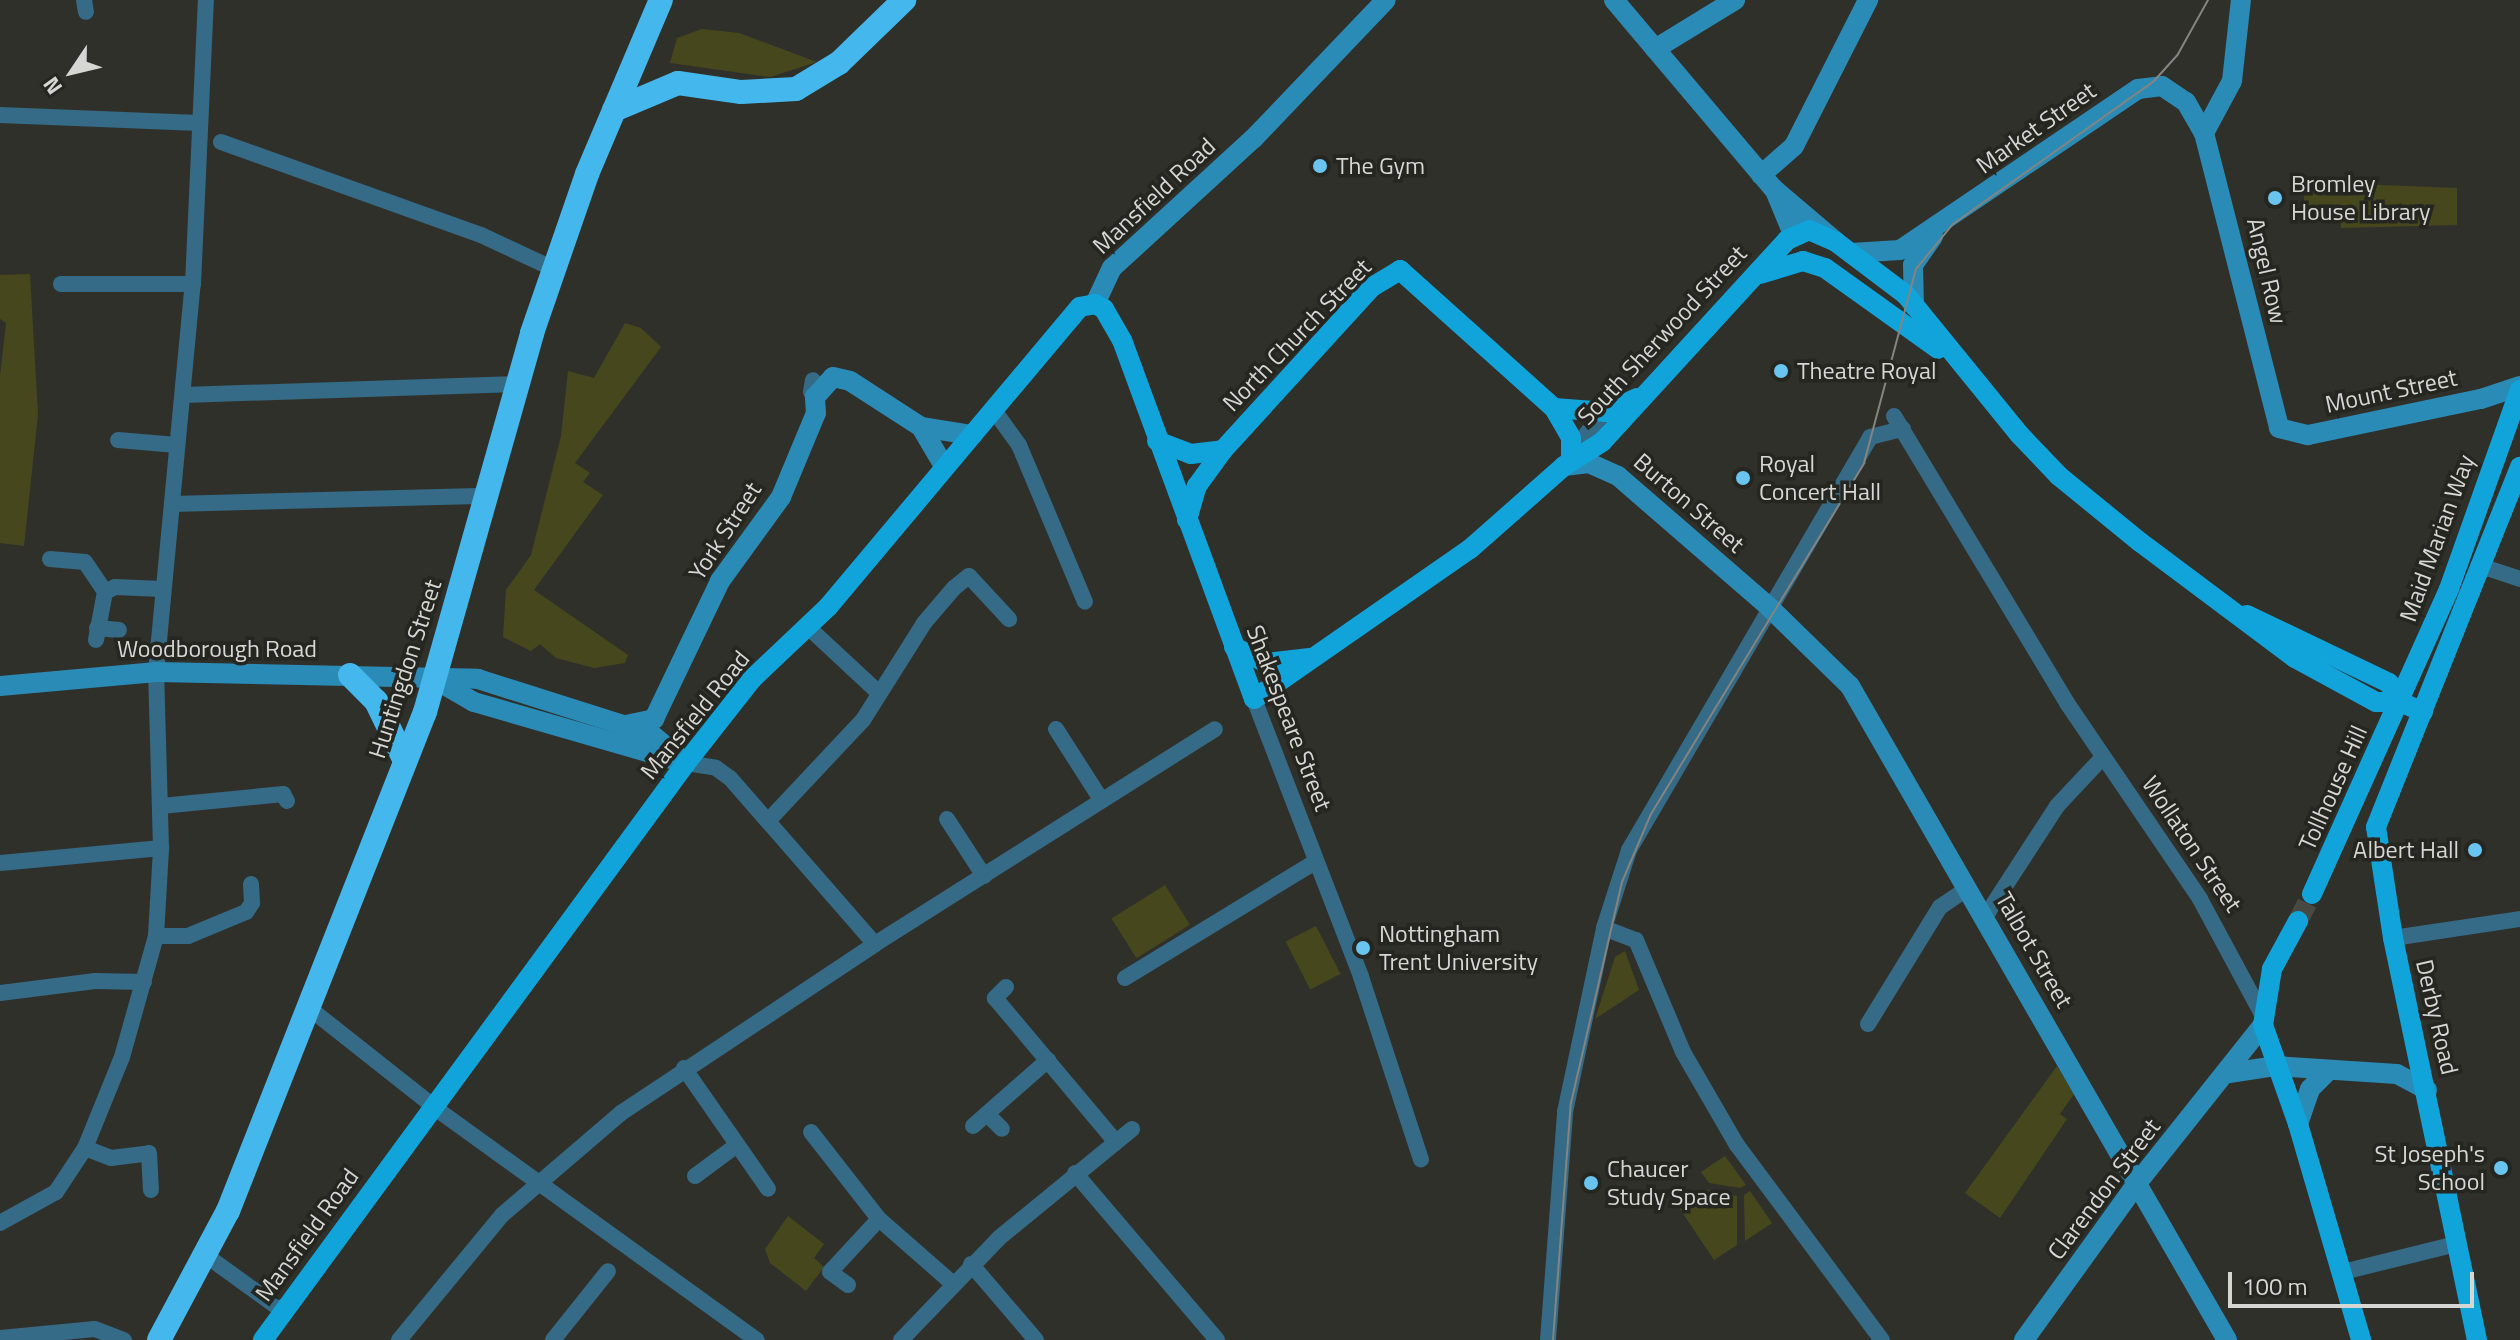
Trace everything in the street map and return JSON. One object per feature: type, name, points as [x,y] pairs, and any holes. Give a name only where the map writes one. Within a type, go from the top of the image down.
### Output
[{"type":"highway","name":"Huntingdon Street","points":[[159,1340],[228,1211],[405,761],[435,679],[518,384],[554,269],[614,110],[661,0]]},
{"type":"highway","points":[[614,110],[678,83],[741,92],[796,89],[839,63],[904,0]]},
{"type":"highway","points":[[350,675],[383,713],[405,761]]},
{"type":"main road","points":[[1793,234],[1809,230],[1844,248],[1914,306],[1977,388]]},
{"type":"main road","name":"South Sherwood Street","points":[[1254,699],[1470,549],[1569,458],[1602,442],[1793,234]]},
{"type":"main road","points":[[1756,275],[1803,261],[1841,275],[1930,342],[2059,476],[2238,613],[2257,617],[2389,683],[2400,702],[2423,712]]},
{"type":"main road","name":"North Church Street","points":[[1187,520],[1197,486],[1223,450],[1372,287],[1394,271],[1412,277],[1554,408]]},
{"type":"main road","name":"Mansfield Road","points":[[263,1340],[434,1103],[752,679],[809,628],[1074,313],[1095,304]]},
{"type":"main road","name":"Shakespeare Street","points":[[1095,304],[1113,320],[1254,699]]},
{"type":"main road","name":"Maid Marian Way","points":[[2400,702],[2449,589],[2520,388]]},
{"type":"main road","points":[[1569,458],[1554,408],[1604,412],[1647,393]]},
{"type":"main road","name":"North Church Street","points":[[1157,441],[1180,453],[1223,450]]},
{"type":"main road","name":"Maid Marian Way","points":[[2423,712],[2485,563],[2520,467]]},
{"type":"main road","name":"South Sherwood Street","points":[[1234,647],[1267,663],[1318,656]]},
{"type":"main road","name":"Tollhouse Hill","points":[[2312,894],[2336,848],[2400,702]]},
{"type":"main road","name":"Derby Road","points":[[2423,712],[2376,827],[2377,859],[2477,1340]]},
{"type":"main road","points":[[2336,848],[2355,846],[2377,859]]},
{"type":"main road","points":[[2263,1021],[2272,969],[2298,921]]},
{"type":"main road","name":"Wollaton Street","points":[[2263,1021],[2298,1124],[2361,1340]]},
{"type":"street","points":[[0,1223],[56,1192],[85,1148],[107,1101],[156,936],[161,806],[156,672],[193,284],[206,0]]},
{"type":"street","name":"Mansfield Road","points":[[1095,304],[1112,268],[1253,139],[1386,0]]},
{"type":"street","points":[[1614,0],[1767,182],[1844,248]]},
{"type":"street","points":[[1655,49],[1735,0]]},
{"type":"street","points":[[1767,182],[1794,146],[1868,0]]},
{"type":"street","points":[[2204,133],[2232,81],[2241,0]]},
{"type":"street","name":"Angel Row","points":[[2162,86],[2186,102],[2204,133],[2274,422]]},
{"type":"street","name":"Market Street","points":[[1844,248],[1900,250],[1944,225],[2138,89],[2162,86]]},
{"type":"street","points":[[8,115],[199,123]]},
{"type":"street","points":[[221,142],[481,235],[554,269]]},
{"type":"street","points":[[1767,182],[1793,234]]},
{"type":"street","name":"Market Street","points":[[1914,306],[1913,265],[1944,225]]},
{"type":"street","points":[[61,284],[193,284]]},
{"type":"street","name":"York Street","points":[[654,719],[726,572],[781,497],[816,413],[811,388],[836,377],[921,427]]},
{"type":"street","points":[[184,395],[518,384]]},
{"type":"street","name":"Mount Street","points":[[2274,422],[2287,433],[2308,435],[2520,388]]},
{"type":"street","points":[[993,409],[1019,445],[1085,602]]},
{"type":"street","name":"South Sherwood Street","points":[[1569,458],[1604,412]]},
{"type":"street","name":"Wollaton Street","points":[[1769,607],[1846,486],[1870,437],[1897,426],[2102,758],[2200,899],[2263,1021]]},
{"type":"street","points":[[921,427],[972,435]]},
{"type":"street","points":[[921,427],[944,466]]},
{"type":"street","points":[[118,440],[177,445]]},
{"type":"street","name":"Burton Street","points":[[1569,458],[1609,469],[1769,607]]},
{"type":"street","points":[[172,504],[488,496]]},
{"type":"street","points":[[50,559],[85,562],[105,592],[96,634],[119,630]]},
{"type":"street","points":[[768,821],[825,764],[879,693],[931,615],[980,562]]},
{"type":"street","points":[[2485,563],[2520,579]]},
{"type":"street","points":[[969,576],[1009,619]]},
{"type":"street","points":[[105,592],[115,587],[162,589]]},
{"type":"street","points":[[1548,1340],[1562,1131],[1604,928],[1644,818],[1769,607]]},
{"type":"street","name":"Talbot Street","points":[[1769,607],[1850,686],[2227,1340]]},
{"type":"street","points":[[809,628],[879,693]]},
{"type":"street","name":"Woodborough Road","points":[[0,686],[156,672],[350,675],[500,683],[651,734],[686,763]]},
{"type":"street","name":"Woodborough Road","points":[[435,679],[474,702],[686,763]]},
{"type":"street","name":"Shakespeare Street","points":[[1254,699],[1366,990],[1421,1159]]},
{"type":"street","points":[[622,725],[654,719],[686,763],[716,768],[745,793],[875,944]]},
{"type":"street","points":[[1056,729],[1102,801]]},
{"type":"street","points":[[399,1340],[456,1264],[538,1180],[684,1068],[1215,729]]},
{"type":"street","points":[[1985,917],[2073,783],[2102,758]]},
{"type":"street","points":[[161,806],[283,794],[287,801]]},
{"type":"street","points":[[947,819],[984,876]]},
{"type":"street","points":[[0,863],[161,848]]},
{"type":"street","points":[[1125,978],[1315,862]]},
{"type":"street","points":[[156,936],[188,936],[246,912],[252,903],[251,884]]},
{"type":"street","points":[[1868,1024],[1940,907],[1968,888]]},
{"type":"street","points":[[2393,938],[2520,919]]},
{"type":"street","points":[[1604,928],[1636,940],[1683,1052],[1737,1145],[1882,1340]]},
{"type":"street","points":[[0,993],[95,981],[144,982]]},
{"type":"street","points":[[1006,987],[995,998],[1115,1141]]},
{"type":"street","points":[[309,1008],[470,1132],[757,1340]]},
{"type":"street","name":"Clarendon Street","points":[[2024,1340],[2138,1182],[2229,1073],[2263,1021]]},
{"type":"street","points":[[973,1126],[1048,1060]]},
{"type":"street","points":[[2229,1073],[2276,1066],[2326,1073],[2397,1074],[2427,1090]]},
{"type":"street","points":[[684,1068],[768,1189]]},
{"type":"street","points":[[2298,1124],[2310,1089],[2326,1073]]},
{"type":"street","points":[[987,1114],[1002,1129]]},
{"type":"street","points":[[901,1340],[971,1264],[1075,1173],[1132,1129]]},
{"type":"street","points":[[811,1132],[879,1219],[952,1283]]},
{"type":"street","points":[[695,1176],[737,1145]]},
{"type":"street","points":[[85,1148],[111,1158],[149,1153],[151,1190]]},
{"type":"street","points":[[1075,1173],[1217,1340]]},
{"type":"street","points":[[848,1285],[830,1272],[879,1219]]},
{"type":"street","points":[[2343,1272],[2456,1244]]},
{"type":"street","points":[[204,1254],[284,1312]]},
{"type":"street","points":[[971,1264],[1036,1340]]},
{"type":"street","points":[[553,1340],[608,1271]]},
{"type":"street","points":[[0,1338],[95,1329],[124,1340]]},
{"type":"shaded area","points":[[702,29],[739,33],[817,62],[770,77],[670,63],[677,38]]},
{"type":"shaded area","points":[[2304,182],[2457,188],[2457,225],[2341,228],[2340,213],[2304,215]]},
{"type":"shaded area","points":[[30,274],[38,414],[24,546],[0,543],[0,376],[6,323],[0,319],[0,275]]},
{"type":"shaded area","points":[[625,323],[641,328],[661,347],[575,463],[590,473],[583,482],[603,495],[534,590],[628,655],[625,663],[594,668],[556,658],[540,644],[531,651],[503,637],[506,590],[531,555],[561,436],[568,371],[594,378]]},
{"type":"shaded area","points":[[1165,885],[1190,925],[1136,958],[1112,918]]},
{"type":"shaded area","points":[[1316,926],[1341,974],[1310,990],[1286,941]]},
{"type":"shaded area","points":[[1625,951],[1639,990],[1595,1019],[1615,957]]},
{"type":"shaded area","points":[[2057,1066],[2074,1094],[2060,1114],[2067,1119],[2000,1218],[1965,1193]]},
{"type":"shaded area","points":[[1725,1156],[1746,1185],[1740,1188],[1709,1183],[1701,1172]]},
{"type":"shaded area","points":[[1708,1190],[1737,1196],[1737,1245],[1714,1260],[1680,1209]]},
{"type":"shaded area","points":[[1750,1191],[1772,1223],[1745,1241],[1744,1195]]},
{"type":"shaded area","points":[[788,1216],[824,1244],[814,1258],[824,1267],[806,1291],[770,1263],[765,1249]]},
{"type":"tunnel","points":[[2298,921],[2312,894]]},
{"type":"tram line","points":[[1553,1340],[1571,1103],[1622,882],[1651,814],[1864,463],[1916,269],[1953,224],[2154,81],[2178,54],[2208,0]]},
{"type":"place","name":"The Gym","points":[[1320,166]]},
{"type":"place","name":"Bromley House Library","points":[[2275,198]]},
{"type":"place","name":"Theatre Royal","points":[[1781,371]]},
{"type":"place","name":"Royal Concert Hall","points":[[1743,478]]},
{"type":"place","name":"Albert Hall","points":[[2475,850]]},
{"type":"place","name":"Nottingham Trent University","points":[[1363,948]]},
{"type":"place","name":"St Joseph's School","points":[[2501,1168]]},
{"type":"place","name":"Chaucer Study Space","points":[[1591,1183]]}]
